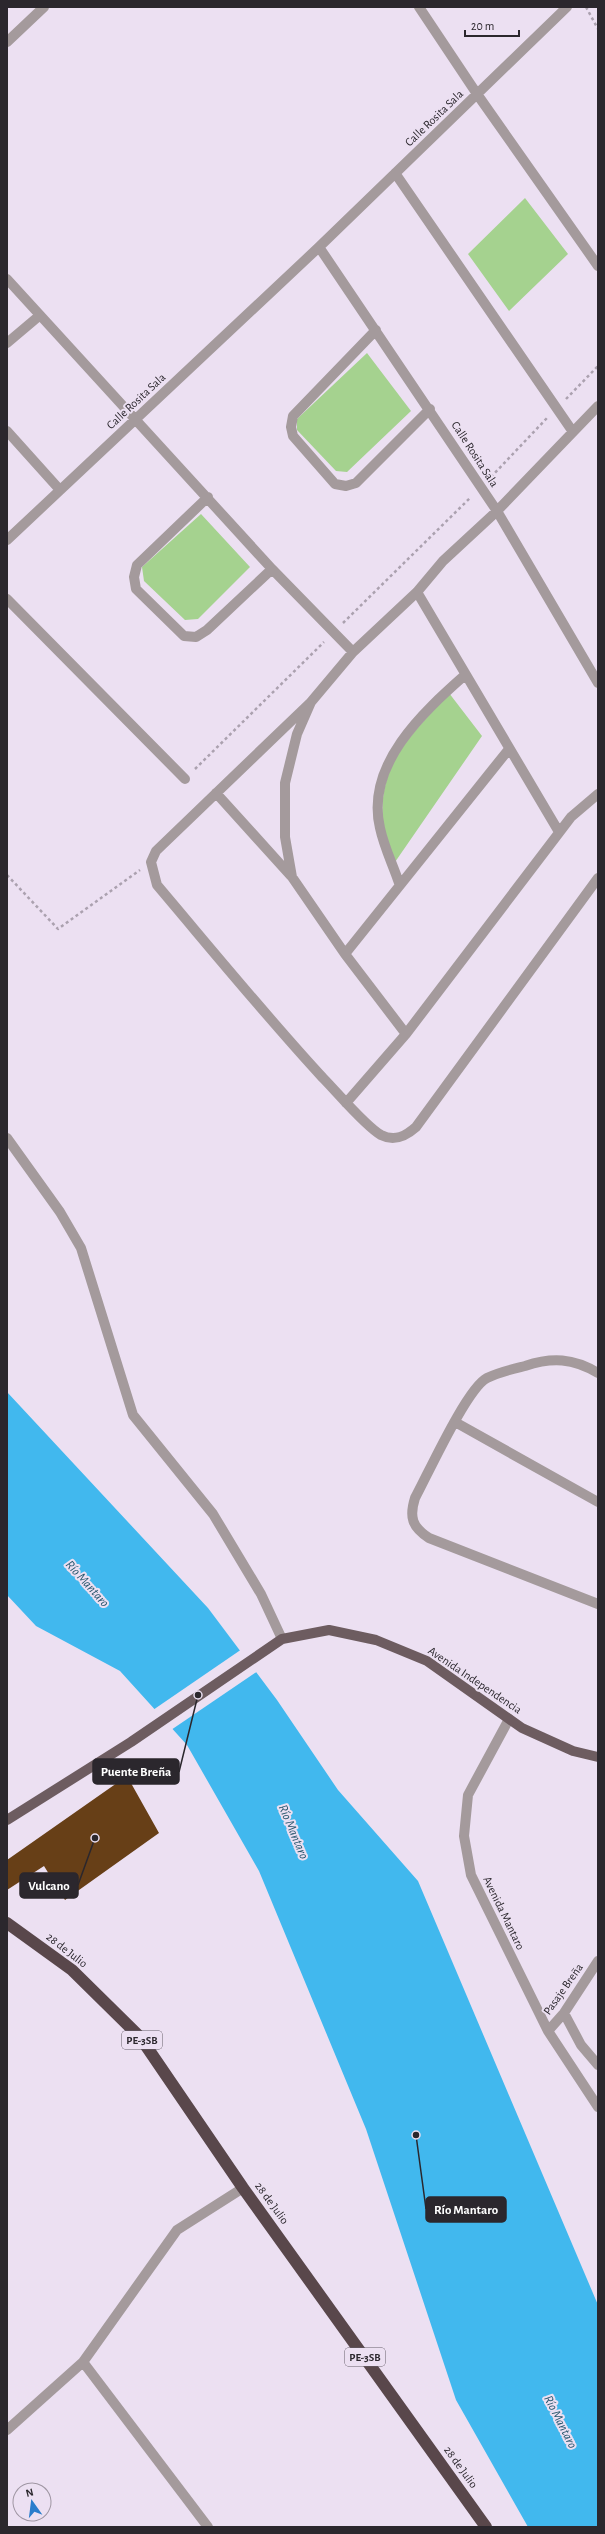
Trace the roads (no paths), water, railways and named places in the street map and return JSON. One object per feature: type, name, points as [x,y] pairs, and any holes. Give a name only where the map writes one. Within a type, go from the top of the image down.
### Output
[{"type":"highway","name":"28 de Julio","points":[[7,1923],[72,1970],[140,2037],[243,2188],[486,2527]]},
{"type":"main road","name":"Avenida Independencia","points":[[7,1820],[131,1742],[282,1639],[329,1630],[376,1640],[427,1661],[522,1728],[573,1751],[598,1757]]},
{"type":"street","points":[[7,42],[44,7]]},
{"type":"street","points":[[419,7],[476,94],[598,266]]},
{"type":"street","name":"Calle Rosita Sala","points":[[7,540],[319,247],[567,7]]},
{"type":"street","points":[[395,173],[573,432]]},
{"type":"street","name":"Calle Rosita Sala","points":[[319,247],[430,409],[497,511],[598,683]]},
{"type":"street","points":[[7,279],[39,316],[208,497],[272,569],[353,652]]},
{"type":"street","points":[[7,343],[39,316]]},
{"type":"street","points":[[376,330],[293,416],[291,427],[293,436],[335,484],[346,486],[356,483],[430,409]]},
{"type":"street","points":[[598,406],[497,511],[443,561],[417,592],[353,652],[311,702],[156,851],[150,862],[157,885],[280,1032],[346,1103],[381,1134],[394,1138],[406,1136],[416,1127],[598,878]]},
{"type":"street","points":[[7,431],[60,490]]},
{"type":"street","points":[[208,497],[137,565],[134,577],[136,589],[184,636],[196,637],[207,630],[272,569]]},
{"type":"street","points":[[417,592],[559,832]]},
{"type":"street","points":[[7,599],[185,779]]},
{"type":"street","points":[[399,883],[380,827],[379,794],[387,766],[400,742],[434,703],[465,675]]},
{"type":"street","points":[[292,877],[285,837],[285,783],[297,734],[311,702]]},
{"type":"street","points":[[345,954],[399,883],[509,749]]},
{"type":"street","points":[[216,793],[292,877],[345,954],[406,1034]]},
{"type":"street","points":[[346,1103],[406,1034],[571,817],[598,794]]},
{"type":"street","points":[[7,1138],[60,1212],[81,1248],[133,1415],[213,1514],[261,1594],[282,1639]]},
{"type":"street","points":[[598,1373],[571,1360],[556,1359],[540,1361],[486,1378],[474,1389],[455,1422],[415,1498],[411,1511],[412,1522],[418,1531],[429,1538],[598,1604]]},
{"type":"street","points":[[455,1422],[598,1502]]},
{"type":"street","name":"Avenida Mantaro","points":[[509,1719],[468,1795],[464,1836],[471,1875],[548,2031],[598,2107]]},
{"type":"street","name":"Pasaje Breña","points":[[548,2031],[564,2013],[598,1961]]},
{"type":"street","points":[[564,2013],[581,2045],[598,2066]]},
{"type":"street","points":[[7,2430],[83,2362],[177,2230],[243,2188]]},
{"type":"street","points":[[83,2362],[208,2527]]},
{"type":"water","points":[[7,1392],[208,1608],[277,1700],[338,1790],[418,1881],[598,2305],[598,2527],[528,2527],[456,2400],[366,2129],[259,1871],[187,1745],[120,1671],[36,1626],[7,1595]]},
{"type":"place","name":"Puente Breña","points":[[198,1695]]},
{"type":"place","name":"Vulcano","points":[[95,1838]]},
{"type":"place","name":"Río Mantaro","points":[[416,2135]]}]
